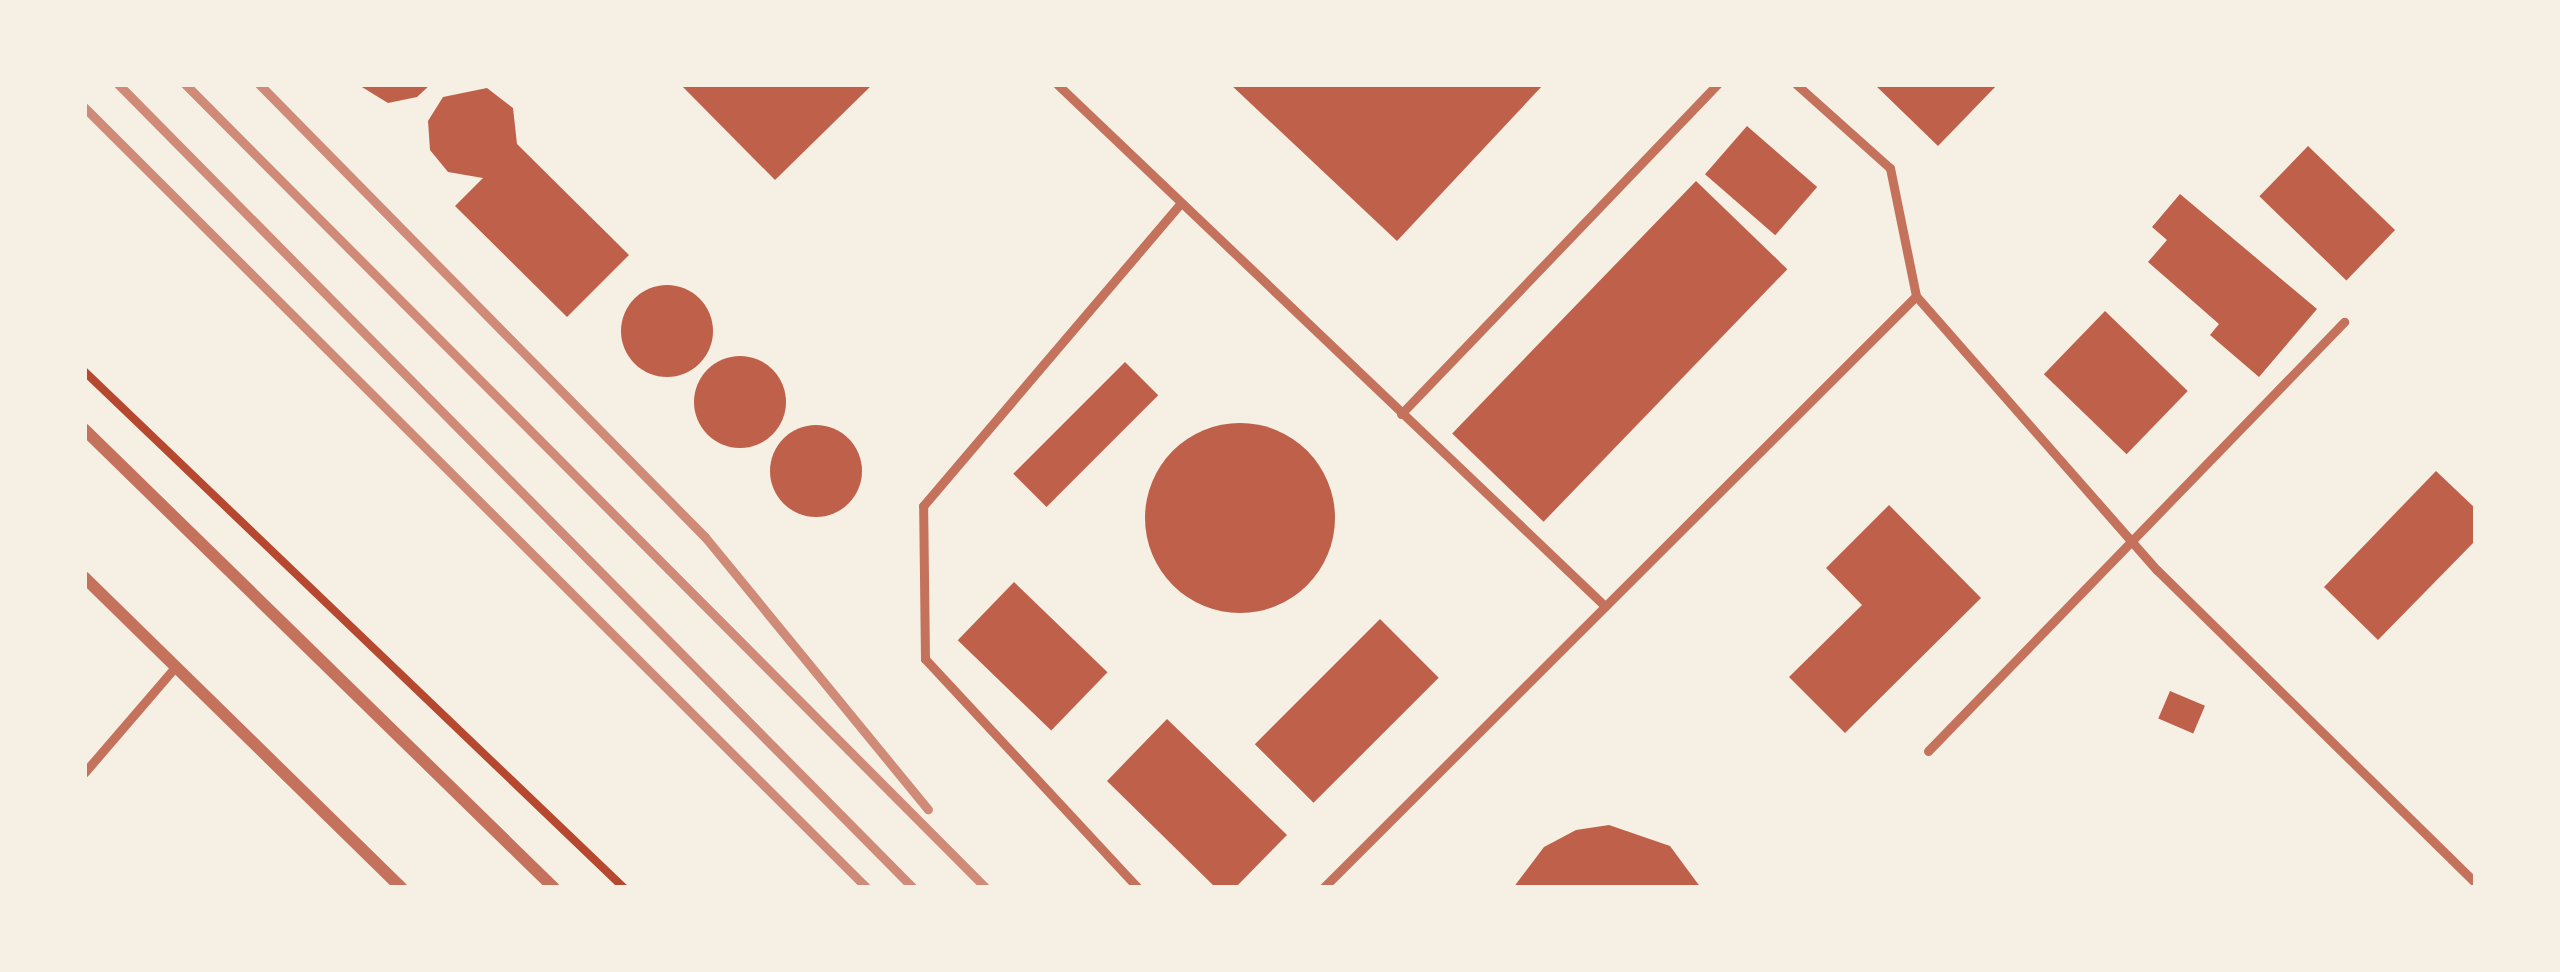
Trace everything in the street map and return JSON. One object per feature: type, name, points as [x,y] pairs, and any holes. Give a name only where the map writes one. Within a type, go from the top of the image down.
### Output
[{"type":"street","points":[[84,429],[554,888]]},
{"type":"street","points":[[84,577],[402,888]]},
{"type":"lane","points":[[1057,84],[1605,606]]},
{"type":"lane","points":[[1401,414],[1718,84]]},
{"type":"lane","points":[[1796,84],[1890,168],[1916,296],[2131,541],[2476,883]]},
{"type":"lane","points":[[1138,888],[925,659],[922,506],[1181,203]]},
{"type":"lane","points":[[1323,888],[1916,296]]},
{"type":"lane","points":[[1928,752],[2344,322]]},
{"type":"lane","points":[[84,773],[176,667]]},
{"type":"path","points":[[84,370],[624,888]]},
{"type":"building","points":[[357,84],[431,84],[417,97],[388,103]]},
{"type":"building","points":[[680,84],[873,84],[775,180]]},
{"type":"building","points":[[1230,84],[1544,84],[1397,241]]},
{"type":"building","points":[[1874,84],[1998,84],[1938,146]]},
{"type":"building","points":[[487,88],[513,108],[517,144],[629,255],[567,317],[455,206],[483,178],[448,172],[430,150],[428,121],[443,97]]},
{"type":"building","points":[[1747,126],[1817,187],[1775,235],[1705,174]]},
{"type":"building","points":[[2308,146],[2395,230],[2346,280],[2259,196]]},
{"type":"building","points":[[1696,181],[1787,269],[1544,522],[1452,433]]},
{"type":"building","points":[[2180,194],[2317,309],[2259,377],[2210,335],[2219,324],[2148,262],[2167,240],[2152,227]]},
{"type":"building","points":[[667,285],[685,288],[700,298],[710,313],[710,349],[700,364],[685,374],[667,377],[649,374],[634,364],[624,349],[621,331],[624,313],[634,298],[649,288]]},
{"type":"building","points":[[2105,311],[2188,391],[2127,454],[2044,374]]},
{"type":"building","points":[[740,356],[758,359],[773,369],[783,384],[783,420],[773,435],[758,445],[740,448],[722,445],[707,435],[697,420],[694,402],[697,384],[707,369],[722,359]]},
{"type":"building","points":[[1125,362],[1158,395],[1047,507],[1013,474]]},
{"type":"building","points":[[1240,423],[1276,431],[1307,451],[1327,482],[1335,518],[1327,554],[1307,585],[1276,605],[1240,613],[1204,605],[1173,585],[1153,554],[1145,518],[1153,482],[1173,451],[1204,431]]},
{"type":"building","points":[[816,425],[834,428],[849,438],[859,453],[859,489],[849,504],[834,514],[816,517],[798,514],[783,504],[773,489],[770,471],[773,453],[783,438],[798,428]]},
{"type":"building","points":[[2436,471],[2476,509],[2476,540],[2378,640],[2324,587]]},
{"type":"building","points":[[1889,505],[1981,598],[1845,733],[1789,677],[1862,605],[1826,568]]},
{"type":"building","points":[[1014,582],[1108,672],[1051,731],[958,640]]},
{"type":"building","points":[[1380,619],[1439,678],[1314,803],[1255,744]]},
{"type":"building","points":[[2170,691],[2205,706],[2193,733],[2158,719]]},
{"type":"building","points":[[1167,719],[1287,835],[1235,888],[1216,888],[1107,781]]},
{"type":"building","points":[[1609,825],[1670,846],[1701,888],[1513,888],[1544,847],[1576,830]]},
{"type":"railway","points":[[118,84],[913,888]]},
{"type":"railway","points":[[185,84],[986,888]]},
{"type":"railway","points":[[259,84],[705,537],[928,809]]},
{"type":"railway","points":[[84,107],[867,888]]}]
